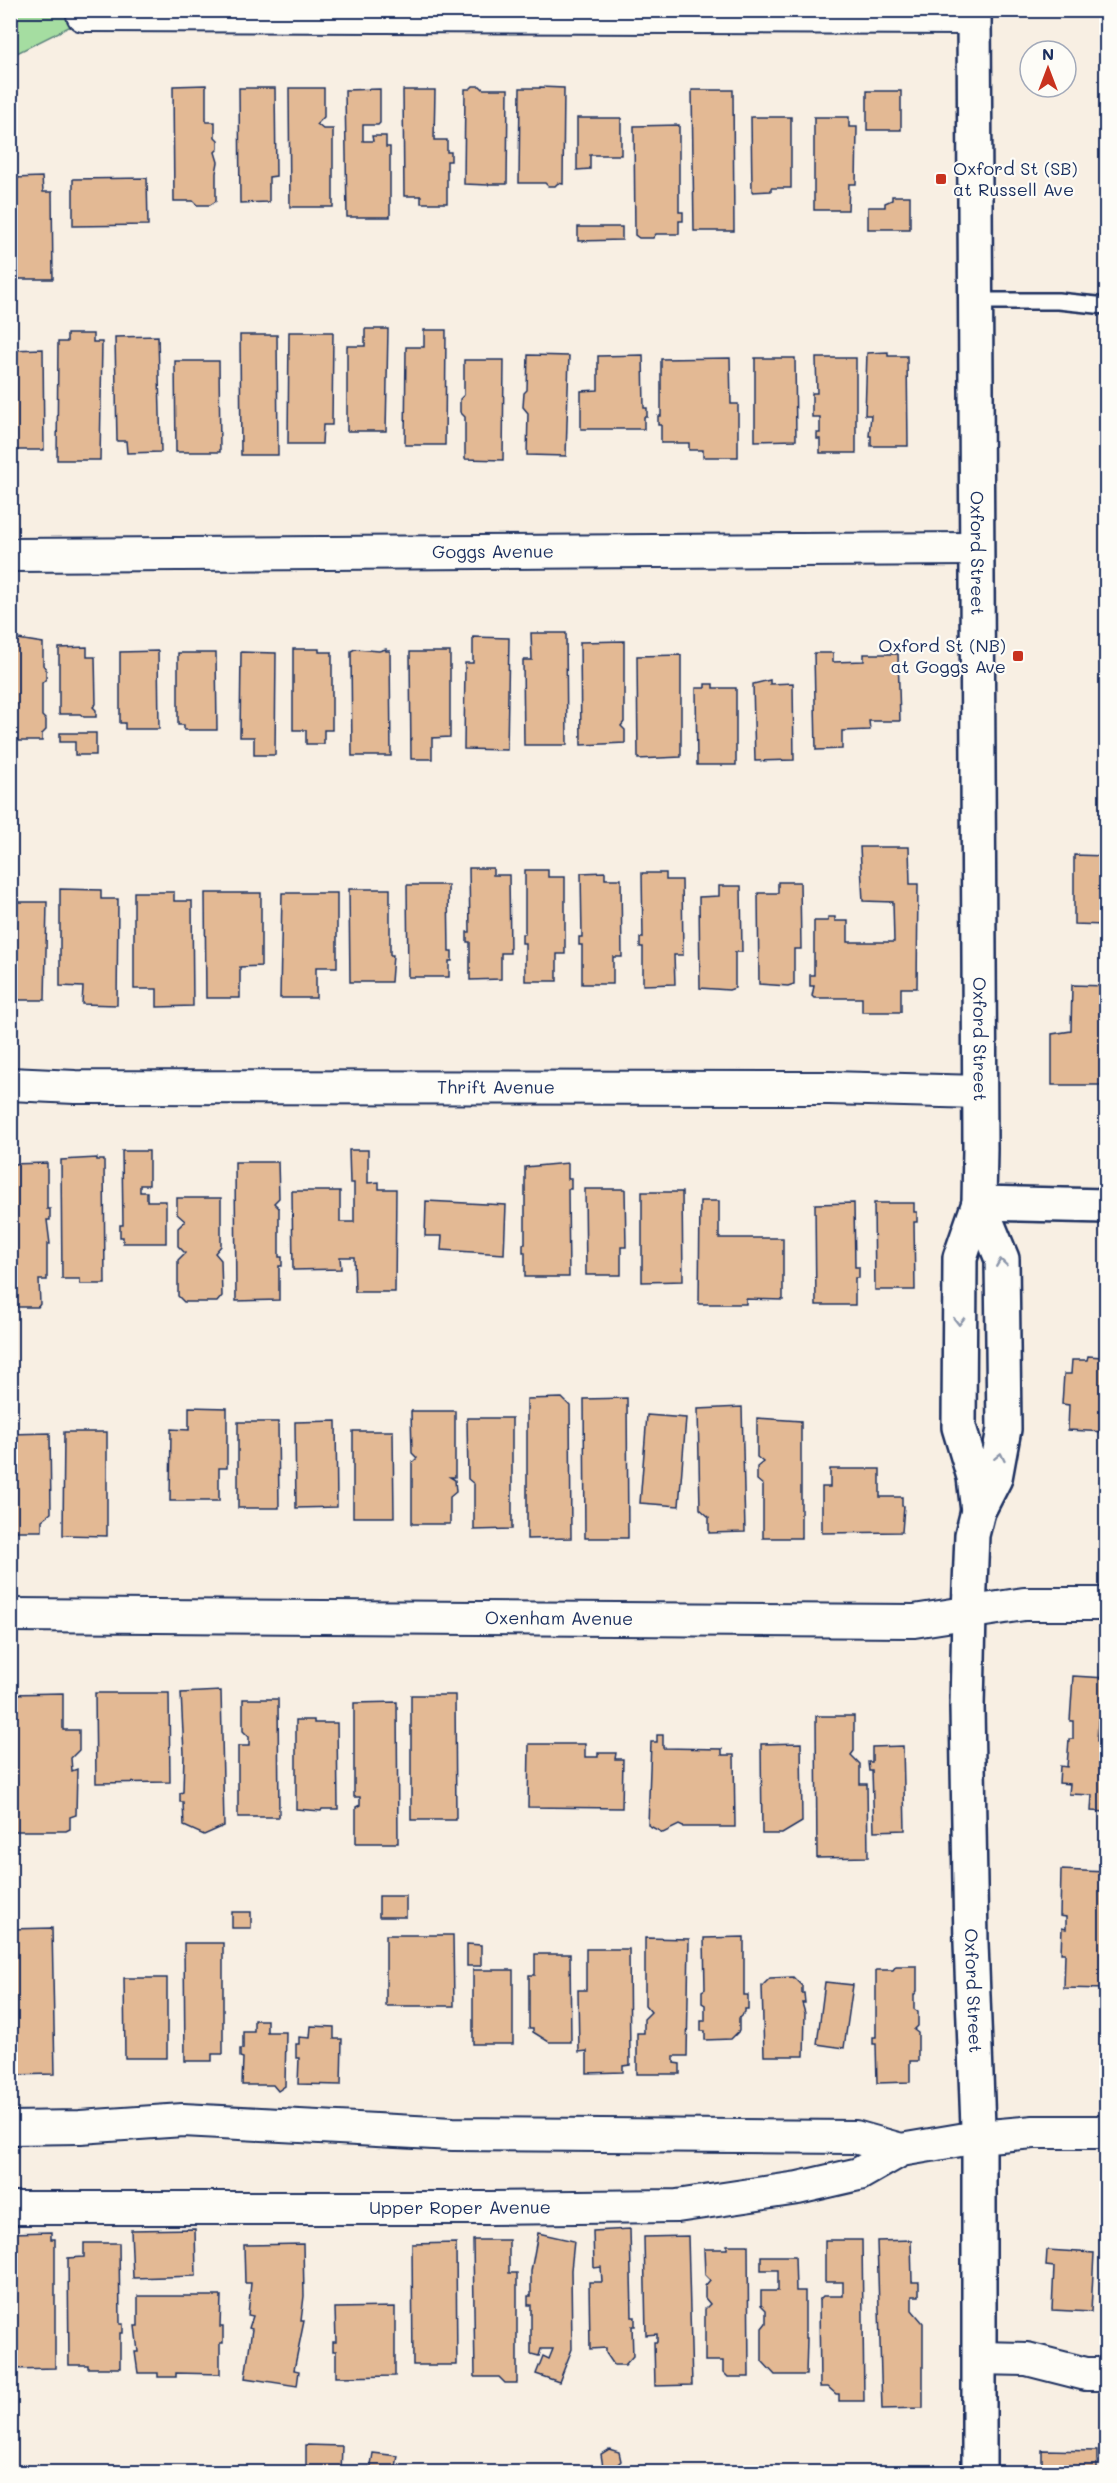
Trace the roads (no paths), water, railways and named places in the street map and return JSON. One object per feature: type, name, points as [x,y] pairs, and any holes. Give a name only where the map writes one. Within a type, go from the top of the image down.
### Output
[{"type":"street","points":[[83,15],[974,14]]},
{"type":"street","name":"Oxford Street","points":[[974,14],[979,1203],[960,1258],[959,1427],[974,1477],[978,1511]]},
{"type":"street","name":"Goggs Avenue","points":[[10,555],[976,549]]},
{"type":"street","name":"Thrift Avenue","points":[[10,1084],[75,1087],[829,1088],[980,1092]]},
{"type":"street","points":[[979,1203],[1107,1206]]},
{"type":"street","name":"Oxford Street","points":[[979,1203],[1002,1259],[1004,1429],[994,1478],[978,1511],[972,1535],[969,1612],[967,1707],[978,2137],[979,2472]]},
{"type":"street","name":"Oxenham Avenue","points":[[10,1615],[914,1621],[1024,1604],[1107,1604]]},
{"type":"street","name":"Upper Roper Avenue","points":[[10,2128],[80,2127],[183,2120],[453,2134],[855,2137],[901,2150]]},
{"type":"street","name":"Upper Roper Avenue","points":[[10,2208],[677,2206],[798,2188],[859,2174],[901,2150],[978,2137],[1034,2132],[1107,2132]]},
{"type":"street","points":[[979,2358],[1027,2359],[1086,2374],[1107,2374]]},
{"type":"lane","points":[[975,301],[1058,301],[1107,306]]},
{"type":"place","name":"Oxford St (SB) at Russell Ave","points":[[941,179]]},
{"type":"place","name":"Oxford St (NB) at Goggs Ave","points":[[1018,656]]}]
